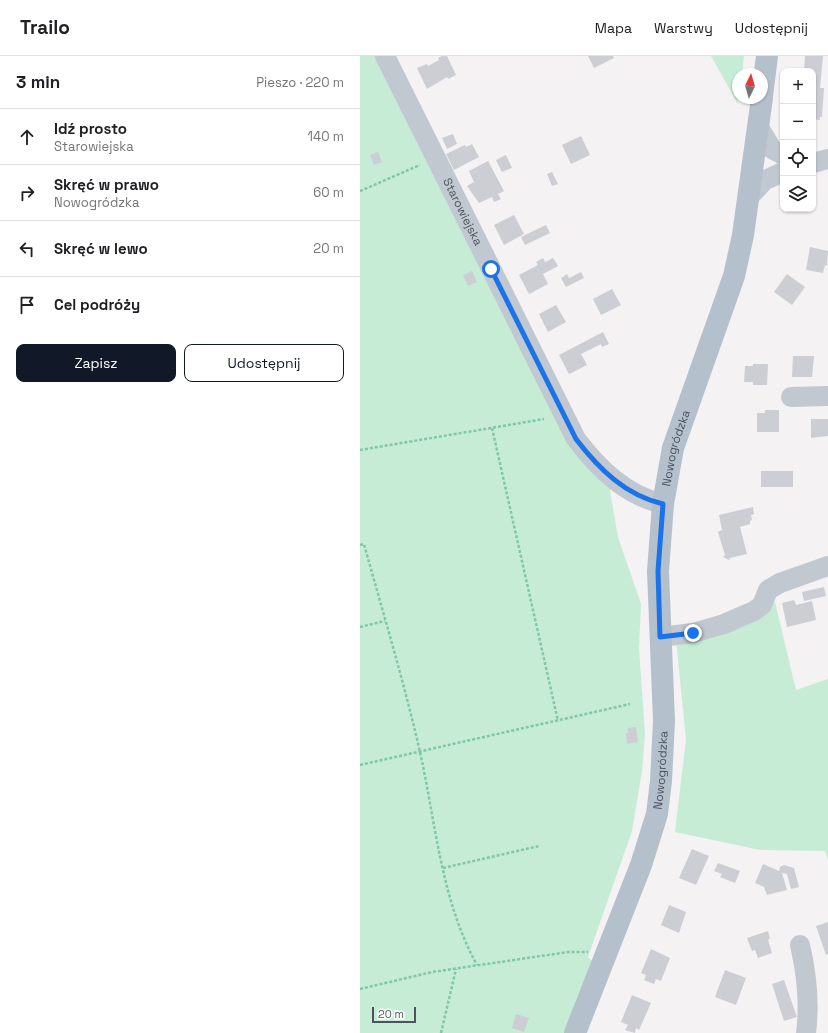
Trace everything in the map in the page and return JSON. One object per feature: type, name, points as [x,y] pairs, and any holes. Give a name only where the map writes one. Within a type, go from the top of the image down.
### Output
[{"type":"main road","name":"Nowogródzka","points":[[766,68],[767,56]]},
{"type":"main road","name":"Nowogródzka","points":[[575,1033],[641,865],[657,814],[661,781],[664,721],[658,571],[663,504],[673,448],[734,276],[749,197],[761,104]]},
{"type":"street","name":"Starowiejska","points":[[385,56],[576,439],[595,463],[622,487],[646,500],[663,504]]},
{"type":"street","points":[[758,126],[772,149],[780,153]]},
{"type":"street","points":[[749,197],[765,180],[780,173]]},
{"type":"street","points":[[791,397],[828,396]]},
{"type":"street","points":[[660,637],[693,633],[724,624],[754,611],[762,605],[768,590],[780,583],[828,566]]},
{"type":"street","points":[[800,946],[807,978],[808,996],[806,1033]]},
{"type":"path","points":[[360,191],[436,159]]},
{"type":"path","points":[[360,450],[544,419]]},
{"type":"path","points":[[492,428],[558,721]]},
{"type":"path","points":[[360,545],[364,544],[420,752],[452,908],[465,944],[477,965]]},
{"type":"path","points":[[360,627],[385,621]]},
{"type":"path","points":[[360,765],[630,704]]},
{"type":"path","points":[[443,868],[539,846]]},
{"type":"path","points":[[360,989],[432,972],[456,968],[568,952],[606,953]]},
{"type":"path","points":[[441,1033],[456,968]]},
{"type":"green space","points":[[360,56],[383,56],[593,459],[613,480],[610,491],[618,537],[641,604],[639,648],[645,734],[642,771],[632,831],[588,957],[593,962],[566,1033],[360,1033]]},
{"type":"green space","points":[[711,56],[744,56],[743,68],[732,68],[732,93]]},
{"type":"green space","points":[[775,602],[796,690],[828,679],[828,860],[825,851],[760,850],[675,832],[686,739],[676,639],[757,614]]},
{"type":"building","points":[[447,56],[456,75],[448,79],[447,77],[427,89],[417,68],[427,64],[428,66],[439,60],[438,58]]},
{"type":"building","points":[[588,56],[613,56],[614,58],[594,68]]},
{"type":"building","points":[[805,56],[823,56],[820,88],[824,88],[822,117],[820,117],[820,120],[816,119],[816,68],[804,68]]},
{"type":"building","points":[[453,134],[457,144],[447,149],[442,138]]},
{"type":"building","points":[[581,136],[590,155],[571,164],[562,145]]},
{"type":"building","points":[[472,144],[479,157],[454,170],[446,154],[465,145],[466,147]]},
{"type":"building","points":[[378,152],[382,162],[374,165],[370,155]]},
{"type":"building","points":[[506,155],[512,168],[502,172],[496,160]]},
{"type":"building","points":[[488,161],[504,191],[498,194],[501,199],[494,202],[492,197],[479,203],[467,186],[474,182],[469,171]]},
{"type":"building","points":[[552,172],[558,184],[552,186],[547,174]]},
{"type":"building","points":[[514,215],[524,234],[504,245],[494,225]]},
{"type":"building","points":[[546,225],[550,233],[525,245],[521,237]]},
{"type":"building","points":[[810,247],[828,251],[827,266],[825,265],[823,273],[806,270]]},
{"type":"building","points":[[543,258],[545,262],[553,258],[558,266],[543,274],[548,284],[529,294],[519,275],[538,265],[536,262]]},
{"type":"building","points":[[472,271],[477,282],[468,286],[463,275]]},
{"type":"building","points":[[581,272],[584,278],[566,287],[561,278],[567,274],[569,278]]},
{"type":"building","points":[[787,274],[805,287],[792,305],[774,292]]},
{"type":"building","points":[[612,289],[621,305],[601,315],[593,299]]},
{"type":"building","points":[[556,305],[566,322],[548,332],[539,314]]},
{"type":"building","points":[[603,332],[609,344],[602,347],[601,344],[581,354],[587,365],[569,374],[559,355]]},
{"type":"building","points":[[793,356],[814,356],[812,377],[792,377]]},
{"type":"building","points":[[753,364],[768,364],[767,385],[753,385],[753,382],[744,382],[745,366],[753,366]]},
{"type":"building","points":[[765,410],[779,410],[779,432],[757,432],[757,413],[765,413]]},
{"type":"building","points":[[811,419],[828,419],[828,436],[811,438]]},
{"type":"building","points":[[761,471],[793,471],[793,487],[761,487]]},
{"type":"building","points":[[753,507],[754,514],[751,515],[752,520],[750,521],[750,524],[740,527],[747,554],[730,558],[729,560],[723,557],[725,555],[718,532],[722,530],[719,515]]},
{"type":"building","points":[[824,587],[826,596],[804,601],[802,592]]},
{"type":"building","points":[[794,600],[796,605],[812,601],[816,620],[787,627],[782,603]]},
{"type":"building","points":[[636,727],[638,742],[627,744],[626,733],[628,733],[628,728]]},
{"type":"building","points":[[692,849],[709,856],[696,885],[679,878]]},
{"type":"building","points":[[718,863],[740,871],[735,883],[720,877],[722,874],[714,871]]},
{"type":"building","points":[[763,864],[779,871],[780,867],[784,865],[794,868],[799,887],[791,889],[787,874],[782,873],[787,890],[767,895],[764,887],[755,883]]},
{"type":"building","points":[[669,905],[686,912],[679,933],[661,925]]},
{"type":"building","points":[[828,922],[828,954],[826,955],[816,926]]},
{"type":"building","points":[[768,931],[770,939],[768,940],[772,953],[758,958],[755,950],[752,951],[747,938]]},
{"type":"building","points":[[651,949],[670,958],[661,981],[656,979],[654,984],[644,980],[646,975],[641,973]]},
{"type":"building","points":[[725,970],[746,978],[736,1005],[715,997]]},
{"type":"building","points":[[784,980],[797,1017],[784,1021],[772,984]]},
{"type":"building","points":[[632,995],[651,1003],[639,1030],[636,1028],[635,1033],[625,1030],[628,1025],[621,1022]]},
{"type":"building","points":[[516,1014],[529,1018],[524,1032],[512,1028]]},
{"type":"route","points":[[491,269],[531,346],[576,439],[595,463],[622,487],[646,500],[663,504],[658,571],[660,637],[693,633]]}]
